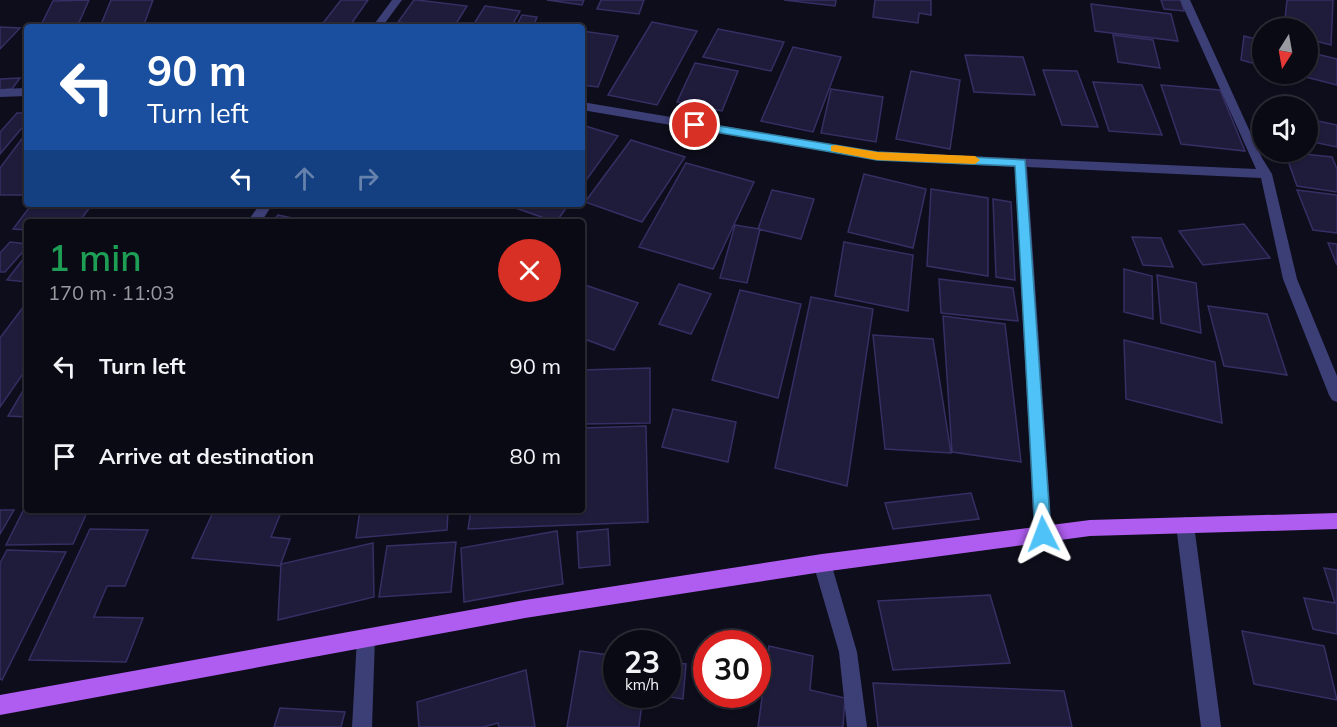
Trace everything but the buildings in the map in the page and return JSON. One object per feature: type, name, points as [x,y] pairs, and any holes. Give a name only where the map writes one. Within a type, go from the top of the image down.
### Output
[{"type":"main road","points":[[0,705],[525,609],[822,563],[1090,528],[1337,520]]},
{"type":"street","points":[[379,24],[397,0]]},
{"type":"street","points":[[1185,0],[1250,141],[1256,159],[1266,174],[1290,279],[1337,395]]},
{"type":"street","points":[[0,93],[24,92]]},
{"type":"street","points":[[585,107],[877,156],[1266,174]]},
{"type":"street","points":[[1021,162],[1043,534]]},
{"type":"street","points":[[1185,525],[1211,727]]},
{"type":"street","points":[[822,563],[848,652],[857,727]]},
{"type":"street","points":[[362,727],[366,638]]},
{"type":"slow traffic","points":[[835,149],[877,156],[975,160]]},
{"type":"route","points":[[695,125],[877,156],[1021,162],[1043,534]]}]
